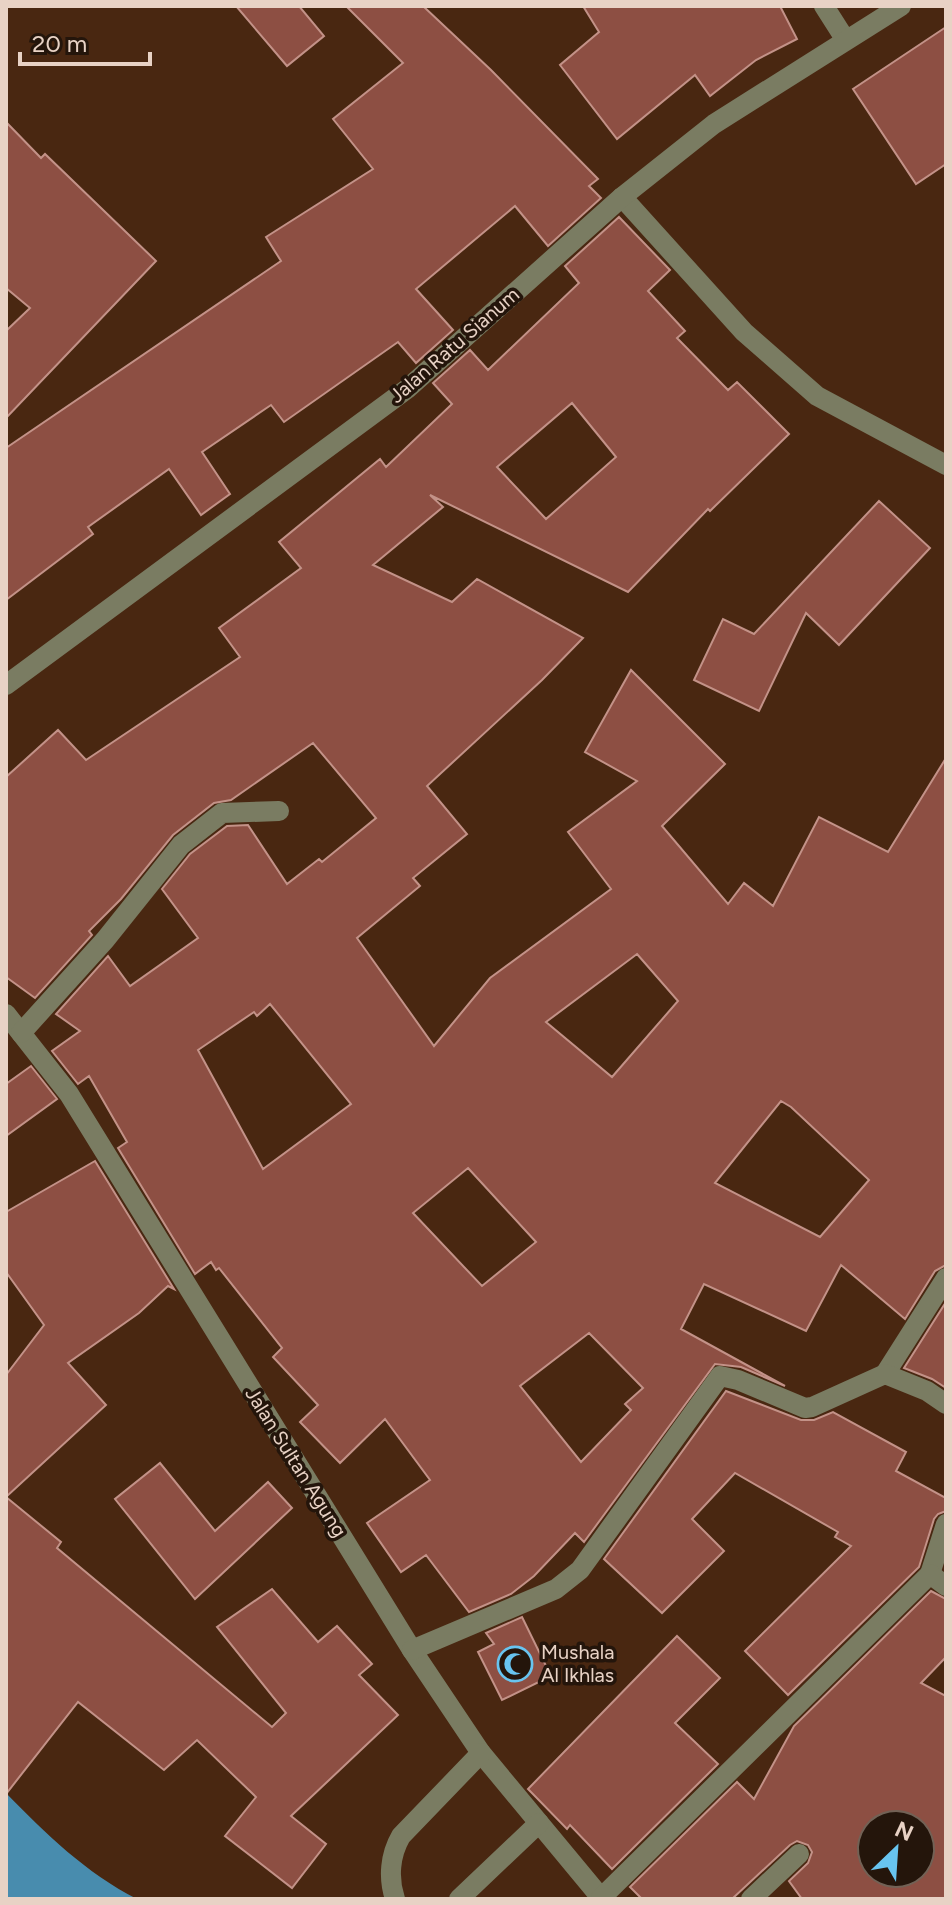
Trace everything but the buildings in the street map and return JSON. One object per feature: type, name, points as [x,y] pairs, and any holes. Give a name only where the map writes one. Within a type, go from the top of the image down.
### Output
[{"type":"street","points":[[824,6],[845,39]]},
{"type":"street","name":"Jalan Ratu Sianum","points":[[6,685],[407,389],[622,197],[714,124],[901,6]]},
{"type":"street","points":[[622,197],[744,332],[817,396],[946,465]]},
{"type":"street","points":[[21,1033],[105,940],[181,845],[222,813],[279,811]]},
{"type":"street","name":"Jalan Sultan Agung","points":[[6,1014],[69,1094],[412,1650],[481,1753],[602,1898]]},
{"type":"street","points":[[412,1650],[556,1589],[580,1570],[720,1376],[738,1380],[805,1408],[812,1407],[885,1374],[946,1278]]},
{"type":"street","points":[[885,1374],[927,1391],[946,1404]]},
{"type":"street","points":[[602,1898],[938,1580],[946,1524]]},
{"type":"street","points":[[395,1899],[391,1887],[395,1847],[401,1836],[481,1753]]},
{"type":"street","points":[[459,1899],[539,1823]]},
{"type":"street","points":[[751,1899],[799,1854]]},
{"type":"water","points":[[6,1793],[84,1865],[137,1899],[6,1899]]},
{"type":"place","name":"Mushala Al Ikhlas","points":[[515,1664]]}]
